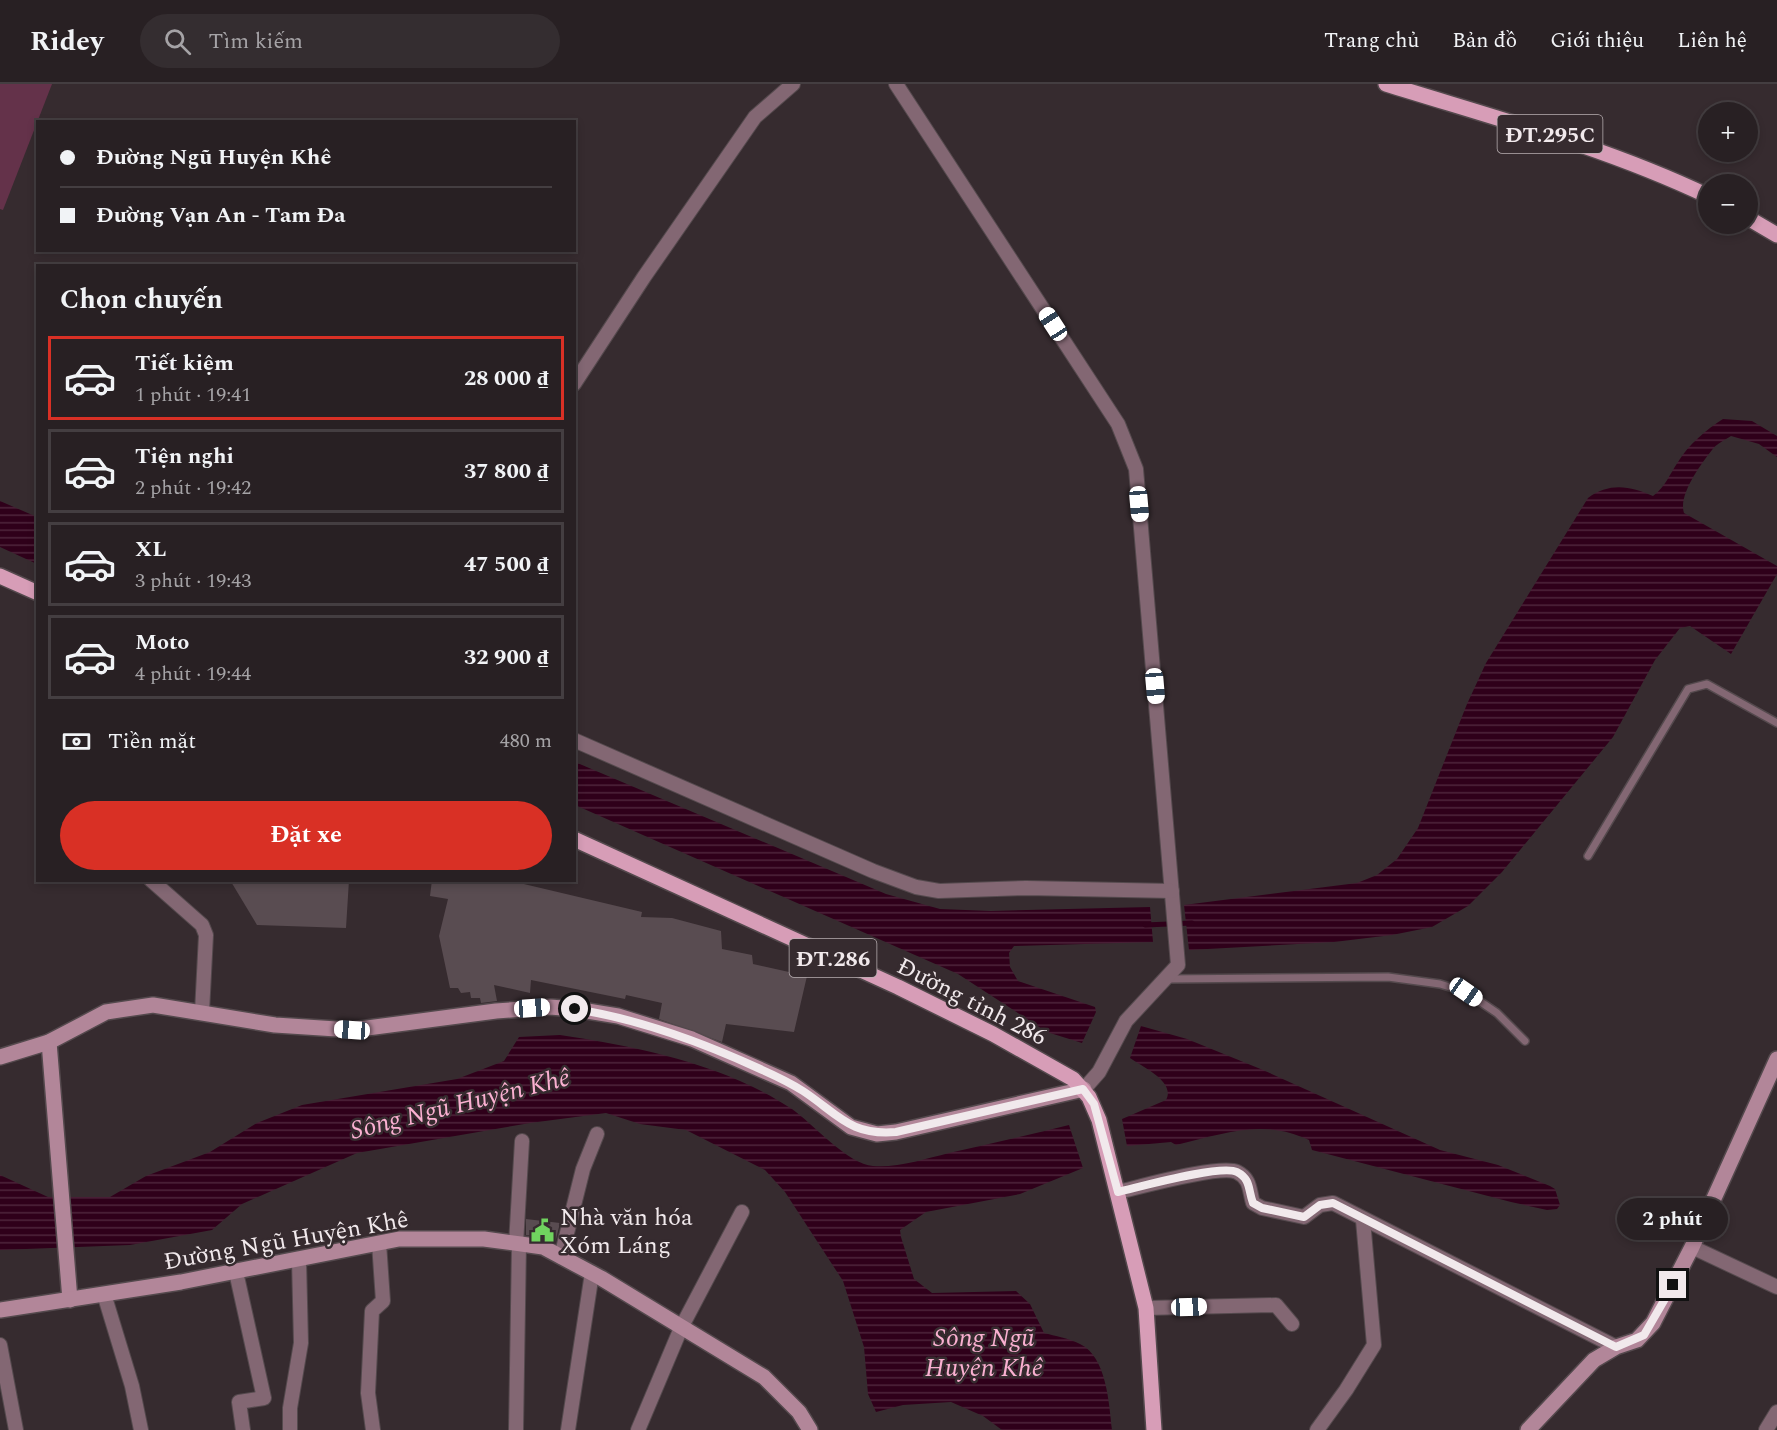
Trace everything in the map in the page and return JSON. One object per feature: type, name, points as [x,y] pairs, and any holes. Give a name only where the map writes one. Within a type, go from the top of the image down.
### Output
[{"type":"main road","name":"ĐT.295C","points":[[1386,84],[1563,138],[1664,175],[1698,191]]},
{"type":"main road","points":[[1758,224],[1777,235]]},
{"type":"main road","points":[[0,576],[36,592]]},
{"type":"main road","name":"Đường tỉnh 286","points":[[576,840],[898,987],[993,1034],[1073,1079],[1083,1089]]},
{"type":"main road","name":"ĐT.286","points":[[1083,1089],[1094,1104],[1146,1308],[1154,1430]]},
{"type":"street","points":[[576,381],[644,277],[755,117],[793,84]]},
{"type":"street","points":[[0,1057],[49,1042],[106,1012],[153,1005],[275,1025],[352,1030],[550,1007],[618,1016],[692,1040],[759,1068],[804,1092],[851,1127],[877,1134],[896,1132],[1083,1089],[1099,1072],[1126,1021],[1178,964],[1136,469],[1118,424],[896,84]]},
{"type":"street","points":[[576,741],[873,871],[916,887],[939,891],[1026,888],[1173,898]]},
{"type":"street","points":[[153,882],[202,925],[206,935],[202,1012]]},
{"type":"street","points":[[49,1042],[70,1299]]},
{"type":"street","points":[[1528,1430],[1594,1360],[1644,1335],[1692,1247],[1777,1059]]},
{"type":"street","points":[[561,1257],[583,1169],[597,1134]]},
{"type":"street","points":[[516,1430],[517,1244],[522,1141]]},
{"type":"street","points":[[1118,1192],[1226,1168],[1245,1178],[1250,1185],[1253,1203],[1262,1208],[1304,1217],[1320,1205],[1333,1203],[1616,1347]]},
{"type":"street","points":[[638,1430],[681,1328],[742,1212]]},
{"type":"street","points":[[1317,1430],[1346,1390],[1374,1345],[1363,1220]]},
{"type":"street","name":"Đường Ngũ Huyện Khê","points":[[0,1310],[236,1272],[399,1239],[484,1239],[543,1248],[592,1273],[764,1377],[799,1412],[810,1430]]},
{"type":"street","points":[[373,1430],[368,1393],[372,1311],[383,1301],[378,1243]]},
{"type":"street","points":[[1692,1247],[1777,1287]]},
{"type":"street","points":[[290,1430],[290,1408],[301,1343],[299,1260]]},
{"type":"street","points":[[236,1272],[264,1398],[239,1402],[243,1430]]},
{"type":"street","points":[[568,1430],[592,1273]]},
{"type":"street","points":[[104,1294],[132,1386],[141,1430]]},
{"type":"street","points":[[1146,1308],[1276,1305],[1292,1324]]},
{"type":"street","points":[[0,1345],[16,1430]]},
{"type":"street","points":[[1766,1430],[1777,1412]]},
{"type":"lane","points":[[1588,856],[1688,689],[1707,684],[1777,723]]},
{"type":"lane","points":[[1165,979],[1388,977],[1440,984],[1466,992],[1497,1013],[1525,1041]]},
{"type":"shaded area","points":[[0,84],[52,84],[38,120],[36,120],[3,210],[0,209]]},
{"type":"water","points":[[1723,419],[1752,421],[1777,436],[1777,457],[1759,444],[1731,436],[1721,442],[1697,471],[1684,498],[1684,513],[1777,566],[1777,574],[1731,654],[1690,626],[1680,628],[1655,660],[1613,737],[1502,872],[1468,906],[1432,927],[1392,935],[1334,942],[1189,950],[1184,905],[1357,883],[1377,875],[1397,859],[1418,828],[1467,704],[1486,663],[1588,498],[1604,490],[1620,487],[1653,496],[1692,444]]},
{"type":"water","points":[[0,501],[36,517],[36,564],[0,547]]},
{"type":"water","points":[[576,762],[886,894],[940,909],[991,911],[1150,907],[1153,942],[1014,946],[1009,953],[1010,967],[1018,981],[1095,1007],[1096,1012],[1082,1043],[1047,1032],[958,974],[576,805]]},
{"type":"water","points":[[1141,1026],[1187,1039],[1263,1070],[1440,1150],[1498,1165],[1550,1186],[1555,1189],[1560,1205],[1557,1209],[1547,1210],[1312,1150],[1309,1140],[1292,1133],[1275,1130],[1243,1130],[1176,1145],[1171,1142],[1127,1146],[1122,1119],[1166,1100],[1168,1093],[1157,1076],[1130,1058]]},
{"type":"water","name":"Sông Ngũ Huyện Khê","points":[[560,1035],[650,1052],[710,1069],[738,1080],[792,1109],[853,1159],[873,1166],[911,1163],[1069,1125],[1083,1168],[1020,1194],[926,1212],[900,1230],[914,1279],[932,1293],[1016,1291],[1030,1304],[1044,1333],[1071,1340],[1089,1350],[1096,1359],[1105,1382],[1112,1430],[1002,1430],[983,1416],[951,1402],[903,1405],[876,1412],[868,1394],[864,1347],[843,1281],[785,1192],[765,1170],[686,1130],[640,1124],[606,1113],[530,1123],[357,1153],[242,1204],[212,1230],[130,1245],[0,1250],[0,1175],[48,1197],[110,1197],[146,1176],[210,1152],[257,1123],[302,1105],[457,1079],[504,1061],[519,1037]]},
{"type":"building","points":[[231,882],[349,882],[346,928],[257,925]]},
{"type":"building","points":[[432,882],[515,882],[642,912],[641,917],[672,918],[721,931],[722,949],[752,955],[753,964],[807,976],[794,1032],[726,1024],[722,1042],[659,1019],[662,1003],[626,995],[625,999],[531,980],[530,993],[494,985],[497,1001],[481,1003],[480,998],[471,998],[470,992],[461,993],[458,988],[450,988],[439,936],[448,899],[430,896]]},
{"type":"building","points":[[526,1219],[560,1223],[555,1243],[545,1237],[526,1235]]},
{"type":"waterway","points":[[1145,925],[1192,923]]},
{"type":"place","name":"Nhà văn hóa Xóm Láng","points":[[542,1231]]},
{"type":"route","points":[[575,1009],[618,1016],[692,1040],[759,1068],[791,1083],[851,1127],[864,1132],[877,1134],[896,1132],[1083,1089],[1094,1104],[1118,1192],[1226,1168],[1245,1178],[1250,1185],[1253,1203],[1262,1208],[1304,1217],[1310,1215],[1320,1205],[1333,1203],[1616,1347],[1637,1340],[1644,1335],[1673,1285]]}]
